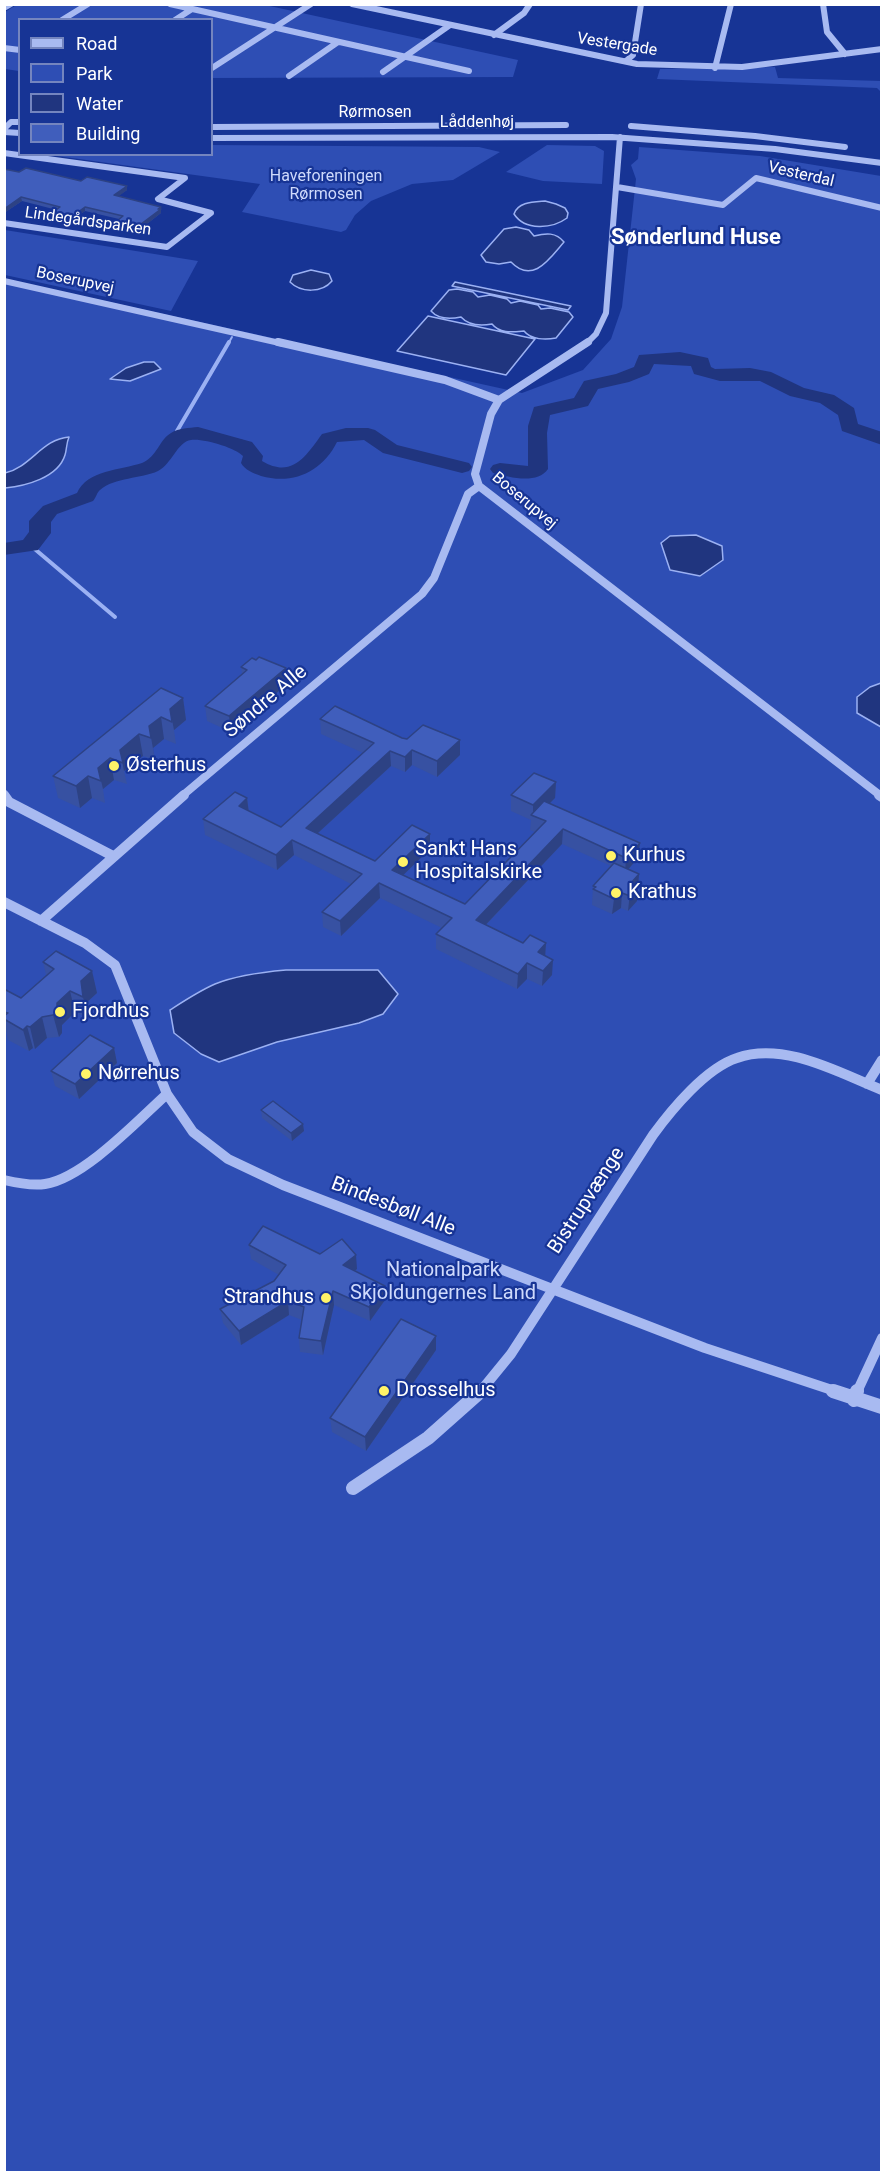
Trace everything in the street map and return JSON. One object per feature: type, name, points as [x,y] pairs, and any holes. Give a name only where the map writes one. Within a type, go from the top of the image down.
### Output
[{"type":"street","points":[[4,8],[10,4]]},
{"type":"street","points":[[65,18],[88,4]]},
{"type":"street","points":[[170,4],[469,71]]},
{"type":"street","points":[[213,67],[311,4]]},
{"type":"street","name":"Vestergade","points":[[352,4],[637,64],[715,68],[767,65],[882,49]]},
{"type":"street","points":[[494,35],[524,13],[530,4]]},
{"type":"street","points":[[626,61],[633,55],[641,4]]},
{"type":"street","points":[[715,68],[731,4]]},
{"type":"street","points":[[823,4],[823,25],[831,40],[844,54]]},
{"type":"street","points":[[178,18],[192,9]]},
{"type":"street","points":[[382,72],[450,25]]},
{"type":"street","points":[[289,76],[338,42]]},
{"type":"street","points":[[4,130],[8,121]]},
{"type":"street","name":"Rørmosen","points":[[213,127],[566,125]]},
{"type":"street","points":[[631,126],[723,133],[845,147]]},
{"type":"street","points":[[291,137],[293,127]]},
{"type":"street","points":[[642,139],[644,127]]},
{"type":"street","name":"Låddenhøj","points":[[213,138],[620,138],[787,150],[882,164]]},
{"type":"street","points":[[499,400],[567,358],[596,334],[602,323],[606,313],[620,138]]},
{"type":"street","name":"Låddenhøj","points":[[742,147],[882,169]]},
{"type":"street","name":"Lindegårdsparken","points":[[4,224],[167,247],[211,213],[158,199],[184,178],[26,156]]},
{"type":"street","name":"Vesterdal","points":[[617,187],[723,205],[756,178],[882,208]]},
{"type":"street","name":"Boserupvej","points":[[4,281],[445,380],[499,400],[491,414],[475,474],[479,486],[882,797]]},
{"type":"street","name":"Søndre Alle","points":[[41,921],[113,856],[422,594],[434,578],[468,494],[479,486]]},
{"type":"street","points":[[4,794],[9,802],[113,856]]},
{"type":"street","name":"Bindesbøll Alle","points":[[4,902],[85,943],[115,965],[166,1094],[193,1132],[228,1159],[283,1185],[705,1348],[854,1400],[882,1407]]},
{"type":"street","name":"Bistrupvænge","points":[[353,1488],[406,1455],[462,1410],[494,1377],[526,1333],[552,1288],[648,1142],[677,1102],[706,1076],[737,1057],[760,1054],[786,1056],[813,1063],[882,1090]]},
{"type":"street","points":[[867,1084],[882,1060]]},
{"type":"street","points":[[4,1180],[49,1184],[75,1174],[166,1094]]},
{"type":"street","points":[[854,1400],[863,1375],[882,1338]]},
{"type":"green space","points":[[18,4],[265,5],[518,60],[513,77],[213,78],[213,18],[18,18],[18,71],[5,69],[5,12]]},
{"type":"green space","points":[[775,67],[778,78],[881,81],[881,92],[877,88],[657,79],[660,69]]},
{"type":"green space","name":"Haveforeningen Rørmosen","points":[[213,145],[479,147],[500,152],[453,180],[412,184],[371,201],[355,215],[346,230],[341,232],[242,212],[260,184],[57,156],[213,156]]},
{"type":"green space","points":[[547,145],[595,146],[604,151],[602,184],[543,181],[506,172]]},
{"type":"green space","name":"Nationalpark Skjoldungernes Land","points":[[639,147],[760,156],[881,176],[881,2172],[5,2172],[5,279],[522,393],[583,370],[611,339],[622,307],[636,179],[631,165],[638,159]]},
{"type":"green space","points":[[4,231],[198,261],[171,311],[5,275]]},
{"type":"water","points":[[545,201],[565,208],[568,213],[567,218],[561,222],[539,227],[519,220],[514,214],[522,205]]},
{"type":"water","points":[[516,227],[529,230],[534,236],[554,235],[564,242],[547,261],[534,270],[527,271],[511,262],[499,264],[486,262],[481,255],[504,229]]},
{"type":"water","points":[[311,270],[329,274],[332,281],[323,288],[311,290],[305,290],[290,282],[293,275]]},
{"type":"water","points":[[455,282],[571,306],[568,310],[452,286]]},
{"type":"water","points":[[449,290],[473,292],[478,297],[490,295],[507,299],[511,303],[520,301],[538,305],[541,309],[550,308],[569,312],[573,317],[556,338],[543,339],[535,338],[524,331],[503,331],[492,324],[471,324],[461,317],[441,317],[431,311]]},
{"type":"water","points":[[428,316],[535,339],[506,375],[397,351]]},
{"type":"water","points":[[144,362],[154,362],[161,369],[130,381],[110,379],[126,368]]},
{"type":"water","points":[[69,437],[65,455],[55,470],[31,483],[5,488],[5,473],[22,465],[51,443]]},
{"type":"water","points":[[696,535],[722,546],[723,560],[700,576],[670,570],[661,543],[670,536]]},
{"type":"water","points":[[882,683],[881,727],[857,713],[857,697],[870,687]]},
{"type":"water","points":[[286,970],[378,970],[398,994],[383,1014],[359,1023],[277,1042],[219,1062],[201,1054],[174,1033],[170,1010],[197,993],[232,978]]},
{"type":"building","points":[[26,168],[81,181],[87,177],[127,186],[114,195],[161,207],[158,209],[161,209],[133,230],[112,225],[123,216],[85,207],[67,220],[49,215],[60,207],[21,197],[4,209],[4,169],[19,172]]},
{"type":"building","points":[[259,657],[286,668],[229,716],[205,706],[247,670],[241,667],[252,658],[256,660]]},
{"type":"building","points":[[161,688],[183,698],[170,709],[172,722],[161,717],[149,726],[151,738],[139,734],[120,750],[123,763],[110,758],[98,768],[101,781],[88,776],[76,786],[53,776]]},
{"type":"building","points":[[335,706],[402,738],[407,739],[423,725],[460,740],[437,761],[412,750],[405,757],[390,751],[306,828],[375,861],[412,825],[430,834],[392,870],[465,904],[546,821],[531,815],[544,801],[640,843],[626,858],[563,829],[476,920],[523,943],[530,935],[546,943],[538,952],[553,960],[543,971],[527,963],[518,974],[436,934],[452,918],[379,883],[340,921],[322,912],[362,874],[292,840],[276,855],[203,819],[235,792],[247,798],[239,806],[281,827],[374,743],[320,719]]},
{"type":"building","points":[[534,773],[556,782],[533,805],[511,795]]},
{"type":"building","points":[[614,863],[639,874],[631,883],[639,886],[630,896],[622,893],[614,899],[593,889],[596,887],[593,886]]},
{"type":"building","points":[[56,951],[92,971],[81,981],[83,997],[70,991],[57,1003],[57,1012],[42,1017],[23,1030],[4,1019],[8,1013],[4,1012],[4,989],[21,998],[54,969],[43,962]]},
{"type":"building","points":[[90,1035],[114,1048],[75,1084],[51,1071]]},
{"type":"building","points":[[273,1101],[303,1124],[291,1133],[261,1110]]},
{"type":"building","name":"Strandhus","points":[[263,1226],[320,1254],[342,1239],[356,1255],[343,1265],[385,1286],[369,1307],[333,1291],[321,1341],[299,1338],[304,1307],[288,1301],[239,1331],[220,1309],[274,1281],[286,1265],[249,1245]]},
{"type":"building","name":"Drosselhus","points":[[401,1319],[436,1336],[365,1437],[330,1418]]},
{"type":"waterway","points":[[228,344],[232,337]]},
{"type":"waterway","points":[[176,438],[177,431],[229,342]]},
{"type":"waterway","points":[[500,469],[527,473],[538,469],[537,433],[541,411],[581,402],[591,385],[622,378],[642,370],[646,359],[680,358],[701,362],[701,370],[714,374],[757,374],[770,378],[797,392],[830,401],[847,412],[849,427],[882,439]]},
{"type":"waterway","points":[[4,549],[30,545],[40,533],[40,521],[50,510],[86,497],[90,487],[103,480],[152,466],[166,454],[176,438],[185,434],[198,433],[245,446],[253,456],[251,463],[262,470],[274,473],[296,471],[306,466],[315,459],[329,438],[346,434],[368,434],[390,449],[462,467]]},
{"type":"waterway","points":[[30,545],[115,617]]},
{"type":"place","name":"Østerhus","points":[[114,766]]},
{"type":"place","name":"Kurhus","points":[[611,856]]},
{"type":"place","name":"Sankt Hans Hospitalskirke","points":[[403,862]]},
{"type":"place","name":"Krathus","points":[[616,893]]},
{"type":"place","name":"Fjordhus","points":[[60,1012]]},
{"type":"place","name":"Nørrehus","points":[[86,1074]]},
{"type":"place","name":"Strandhus","points":[[326,1298]]},
{"type":"place","name":"Drosselhus","points":[[384,1391]]},
{"type":"district","name":"Sønderlund Huse","points":[[696,238]]}]
